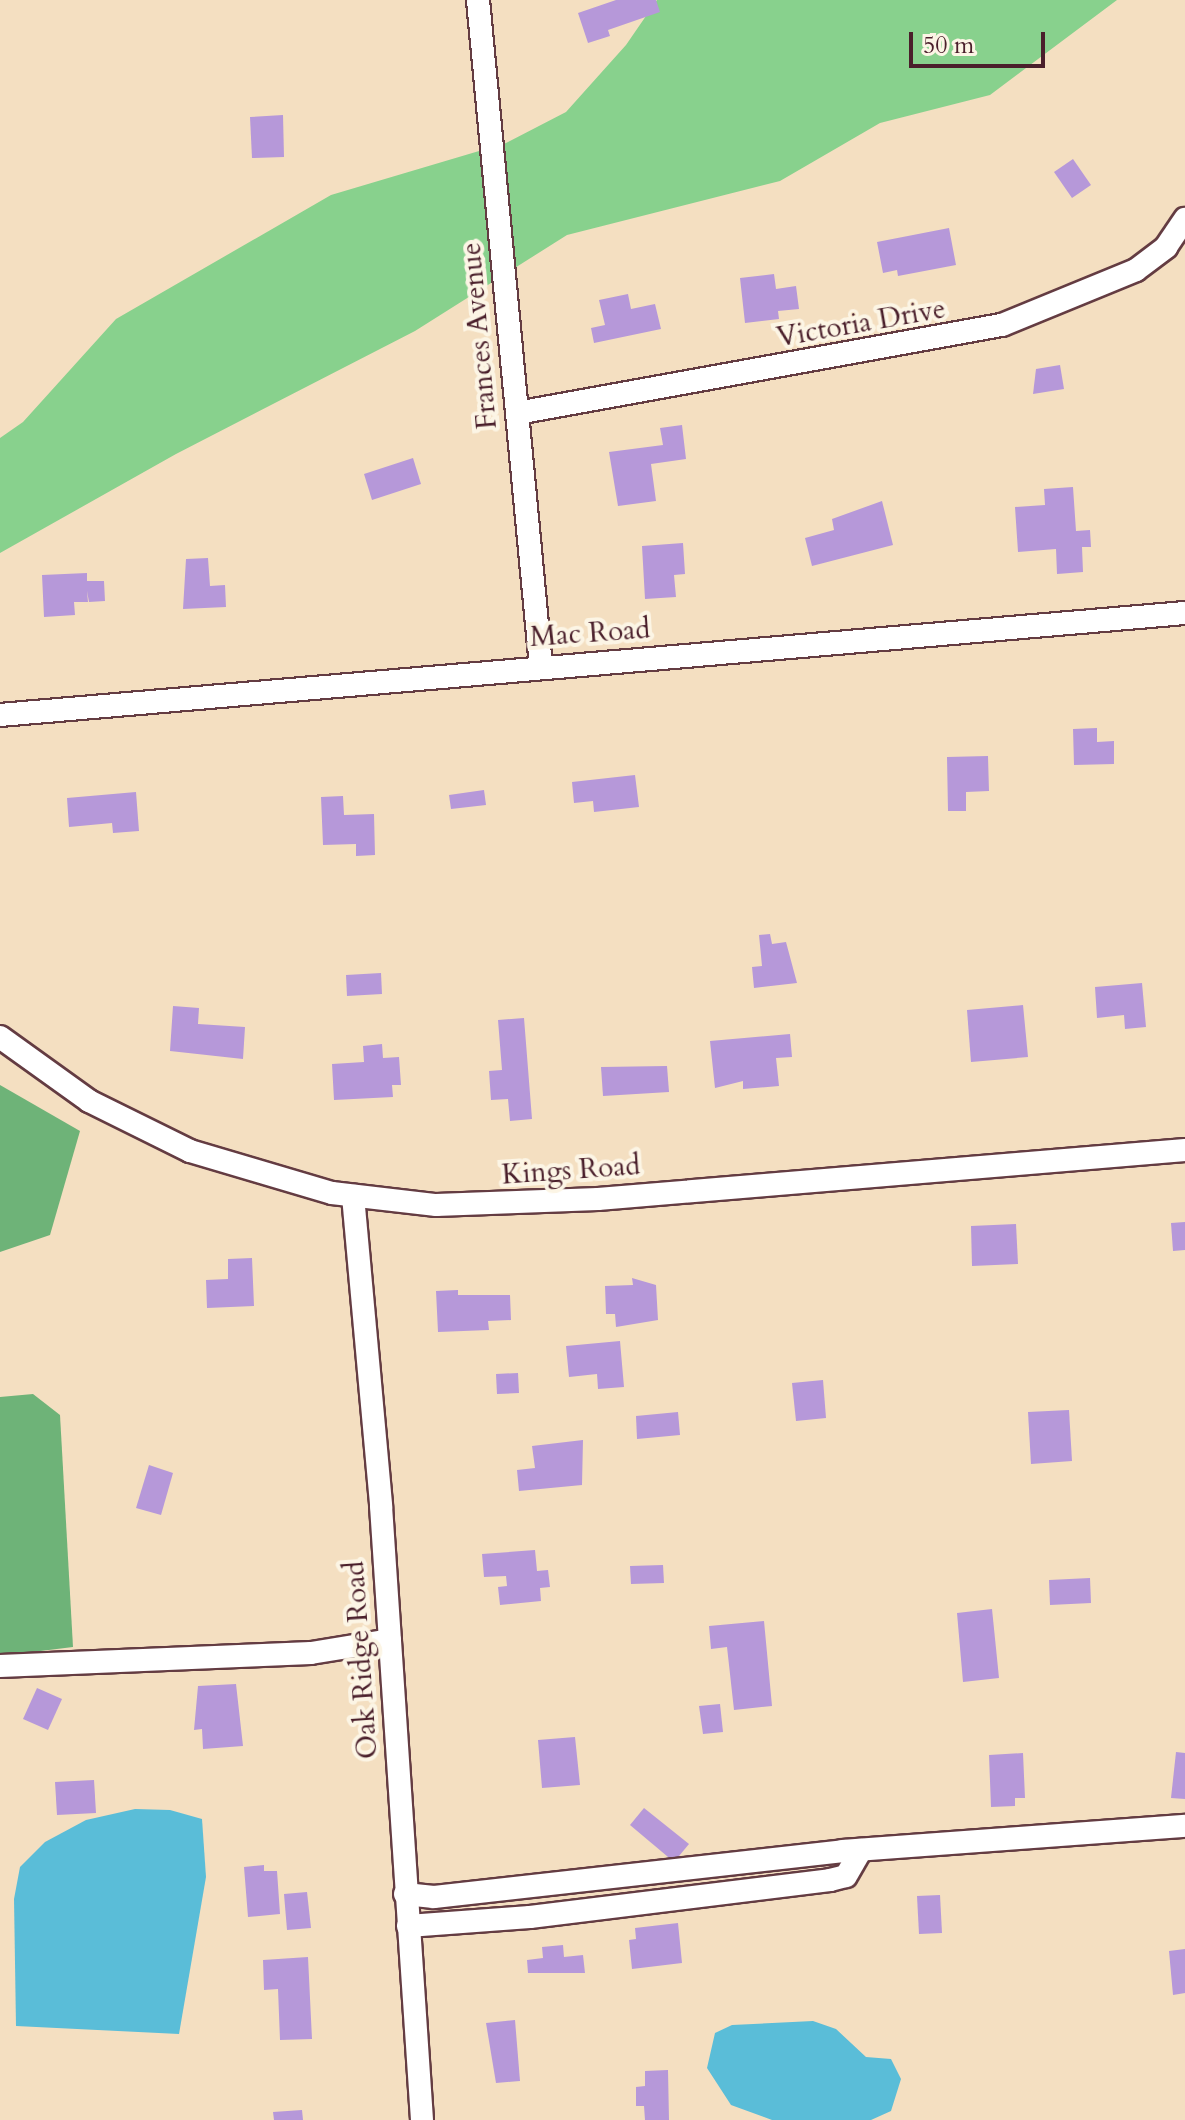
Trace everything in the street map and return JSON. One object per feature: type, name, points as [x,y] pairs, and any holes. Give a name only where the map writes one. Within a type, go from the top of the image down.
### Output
[{"type":"street","name":"Frances Avenue","points":[[478,0],[541,667]]},
{"type":"street","name":"Victoria Drive","points":[[517,413],[1002,325],[1136,270],[1166,247],[1185,219]]},
{"type":"street","name":"Mac Road","points":[[0,715],[1185,613]]},
{"type":"street","name":"Kings Road","points":[[0,1037],[89,1101],[157,1138],[293,1184],[353,1196],[493,1206],[1185,1150]]},
{"type":"street","name":"Oak Ridge Road","points":[[353,1196],[390,1640],[422,2120]]},
{"type":"street","points":[[0,1666],[311,1653],[390,1640]]},
{"type":"street","points":[[405,1894],[488,1892],[861,1850],[1185,1826]]},
{"type":"street","points":[[408,1926],[530,1917],[601,1905],[830,1880],[846,1876],[861,1850]]},
{"type":"green space","points":[[657,0],[1117,0],[990,95],[880,123],[780,181],[567,235],[415,331],[176,454],[0,553],[0,438],[23,422],[116,319],[331,195],[506,143],[566,112],[626,45]]},
{"type":"green space","points":[[0,1085],[80,1131],[50,1235],[0,1252]]},
{"type":"green space","points":[[33,1394],[60,1415],[73,1647],[0,1656],[0,1397]]},
{"type":"water","points":[[135,1809],[170,1810],[202,1819],[206,1877],[179,2034],[16,2026],[14,1899],[20,1867],[45,1842],[86,1820]]},
{"type":"water","points":[[813,2021],[836,2029],[866,2057],[891,2059],[901,2079],[891,2111],[871,2120],[772,2120],[731,2105],[707,2068],[715,2033],[732,2025]]},
{"type":"building","points":[[616,0],[656,0],[660,12],[608,30],[610,36],[588,43],[578,13]]},
{"type":"building","points":[[283,115],[284,157],[252,158],[250,117]]},
{"type":"building","points":[[1073,159],[1091,185],[1072,198],[1054,172]]},
{"type":"building","points":[[949,228],[956,265],[898,276],[897,270],[883,273],[877,242]]},
{"type":"building","points":[[774,274],[776,289],[796,286],[799,309],[778,311],[779,319],[745,323],[740,278]]},
{"type":"building","points":[[628,294],[631,309],[655,304],[661,329],[594,343],[591,328],[605,325],[599,300]]},
{"type":"building","points":[[1060,365],[1064,389],[1033,394],[1036,369]]},
{"type":"building","points":[[682,425],[686,459],[651,464],[656,501],[618,506],[609,452],[663,445],[660,428]]},
{"type":"building","points":[[413,458],[421,484],[372,500],[364,474]]},
{"type":"building","points":[[1073,487],[1076,531],[1090,530],[1091,547],[1082,547],[1083,572],[1057,574],[1056,549],[1018,552],[1015,507],[1045,505],[1044,489]]},
{"type":"building","points":[[882,501],[893,545],[812,566],[805,538],[834,530],[832,519]]},
{"type":"building","points":[[683,543],[685,574],[674,575],[676,597],[645,599],[642,546]]},
{"type":"building","points":[[208,558],[210,586],[225,585],[226,607],[183,609],[186,559]]},
{"type":"building","points":[[87,573],[87,581],[104,581],[105,601],[89,602],[87,591],[88,602],[74,602],[75,615],[44,617],[42,575]]},
{"type":"building","points":[[1097,728],[1097,742],[1114,741],[1114,764],[1074,765],[1073,729]]},
{"type":"building","points":[[988,756],[989,791],[966,792],[966,811],[948,811],[947,757]]},
{"type":"building","points":[[635,775],[639,807],[594,812],[593,801],[574,803],[572,782]]},
{"type":"building","points":[[484,790],[486,805],[451,809],[449,795]]},
{"type":"building","points":[[136,792],[139,831],[113,833],[112,823],[69,827],[67,798]]},
{"type":"building","points":[[343,796],[344,815],[374,814],[375,855],[356,856],[356,844],[323,845],[321,797]]},
{"type":"building","points":[[770,934],[772,944],[786,942],[797,983],[754,988],[752,967],[762,966],[759,935]]},
{"type":"building","points":[[381,973],[382,994],[347,996],[346,975]]},
{"type":"building","points":[[1142,983],[1146,1027],[1125,1029],[1124,1015],[1097,1018],[1095,987]]},
{"type":"building","points":[[1023,1005],[1028,1057],[971,1062],[967,1010]]},
{"type":"building","points":[[173,1006],[199,1008],[198,1024],[245,1027],[243,1059],[170,1051]]},
{"type":"building","points":[[524,1018],[532,1119],[510,1121],[508,1099],[491,1100],[489,1071],[502,1070],[498,1020]]},
{"type":"building","points":[[790,1034],[792,1057],[776,1058],[779,1086],[743,1089],[743,1081],[715,1088],[710,1041]]},
{"type":"building","points":[[382,1044],[383,1058],[399,1057],[401,1085],[392,1085],[393,1097],[334,1100],[332,1064],[364,1062],[363,1046]]},
{"type":"building","points":[[667,1066],[669,1092],[603,1096],[601,1067]]},
{"type":"building","points":[[1185,1222],[1185,1250],[1173,1251],[1171,1223]]},
{"type":"building","points":[[1016,1224],[1018,1264],[972,1266],[971,1226]]},
{"type":"building","points":[[252,1258],[254,1306],[207,1308],[206,1280],[228,1279],[228,1259]]},
{"type":"building","points":[[632,1278],[656,1285],[658,1320],[616,1327],[615,1314],[606,1314],[605,1286],[633,1285]]},
{"type":"building","points":[[458,1290],[458,1295],[510,1295],[511,1320],[488,1321],[489,1330],[438,1332],[436,1291]]},
{"type":"building","points":[[620,1341],[624,1387],[598,1389],[597,1374],[569,1377],[566,1346]]},
{"type":"building","points":[[518,1373],[519,1393],[497,1394],[496,1374]]},
{"type":"building","points":[[823,1380],[826,1418],[796,1421],[792,1383]]},
{"type":"building","points":[[1069,1410],[1072,1461],[1031,1464],[1028,1412]]},
{"type":"building","points":[[678,1412],[680,1435],[637,1439],[636,1416]]},
{"type":"building","points":[[583,1440],[582,1485],[519,1491],[517,1470],[535,1468],[532,1446]]},
{"type":"building","points":[[149,1465],[173,1473],[161,1515],[136,1508]]},
{"type":"building","points":[[535,1550],[537,1571],[548,1570],[550,1587],[540,1588],[541,1601],[500,1605],[498,1587],[507,1586],[506,1576],[484,1577],[482,1554]]},
{"type":"building","points":[[663,1565],[664,1583],[631,1584],[630,1566]]},
{"type":"building","points":[[1090,1578],[1091,1603],[1050,1605],[1049,1580]]},
{"type":"building","points":[[992,1609],[999,1678],[963,1682],[957,1613]]},
{"type":"building","points":[[764,1621],[772,1706],[734,1710],[727,1647],[711,1649],[709,1626]]},
{"type":"building","points":[[236,1684],[243,1746],[203,1749],[202,1729],[194,1730],[198,1686]]},
{"type":"building","points":[[37,1688],[62,1699],[48,1730],[23,1719]]},
{"type":"building","points":[[720,1704],[723,1732],[703,1734],[699,1706]]},
{"type":"building","points":[[575,1737],[580,1785],[542,1788],[538,1740]]},
{"type":"building","points":[[1176,1752],[1185,1753],[1185,1799],[1171,1798]]},
{"type":"building","points":[[1023,1753],[1025,1798],[1015,1798],[1015,1806],[991,1807],[989,1755]]},
{"type":"building","points":[[94,1780],[96,1813],[57,1815],[55,1782]]},
{"type":"building","points":[[644,1808],[689,1844],[674,1862],[630,1825]]},
{"type":"building","points":[[264,1865],[264,1871],[277,1871],[280,1914],[248,1917],[244,1867]]},
{"type":"building","points":[[307,1892],[311,1928],[287,1930],[284,1894]]},
{"type":"building","points":[[940,1895],[942,1933],[919,1934],[917,1896]]},
{"type":"building","points":[[678,1923],[682,1963],[632,1969],[629,1940],[636,1939],[635,1928]]},
{"type":"building","points":[[563,1945],[564,1957],[583,1955],[585,1973],[528,1973],[527,1960],[543,1958],[542,1947]]},
{"type":"building","points":[[1185,1949],[1185,1993],[1173,1995],[1169,1951]]},
{"type":"building","points":[[308,1957],[312,2039],[280,2040],[278,1989],[264,1990],[263,1960]]},
{"type":"building","points":[[515,2020],[520,2081],[496,2083],[486,2023]]},
{"type":"building","points":[[668,2070],[669,2120],[645,2120],[644,2106],[636,2106],[636,2087],[645,2086],[645,2071]]},
{"type":"building","points":[[302,2110],[303,2120],[274,2120],[273,2112]]}]
